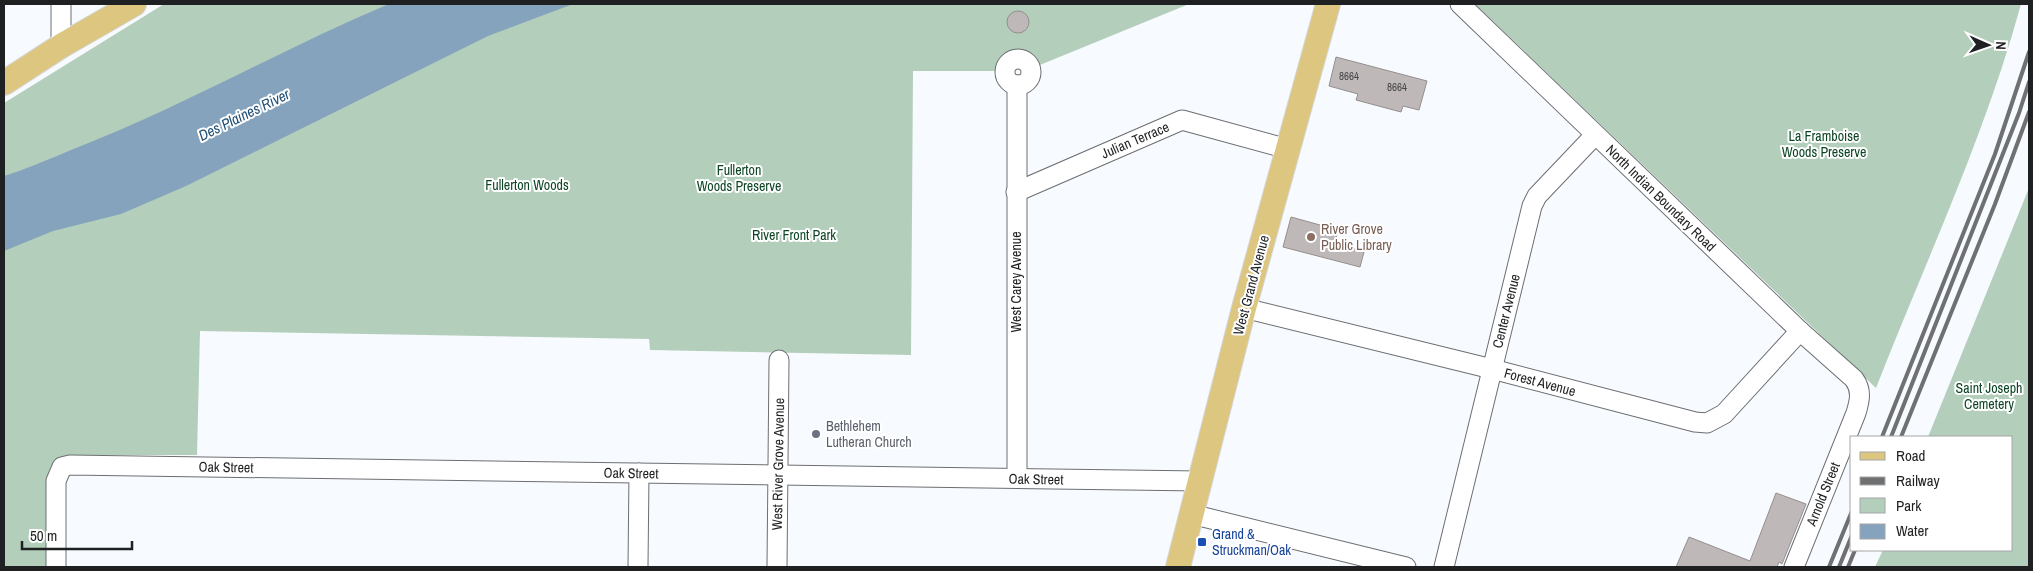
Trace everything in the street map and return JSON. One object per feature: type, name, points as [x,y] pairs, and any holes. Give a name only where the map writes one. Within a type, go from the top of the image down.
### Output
[{"type":"main road","points":[[4,83],[61,46],[134,4]]},
{"type":"main road","name":"West Grand Avenue","points":[[1178,567],[1244,308],[1328,4]]},
{"type":"street","points":[[61,4],[61,46]]},
{"type":"street","name":"North Indian Boundary Road","points":[[1460,4],[1800,331],[1854,379],[1859,385],[1860,392]]},
{"type":"street","name":"West Carey Avenue","points":[[1017,85],[1017,478]]},
{"type":"street","name":"Julian Terrace","points":[[1016,192],[1182,120],[1288,149]]},
{"type":"street","name":"Center Avenue","points":[[1444,567],[1532,206],[1537,196],[1595,135]]},
{"type":"street","name":"Forest Avenue","points":[[1244,308],[1492,369],[1695,422],[1706,423],[1724,414],[1800,331]]},
{"type":"street","name":"West River Grove Avenue","points":[[776,567],[779,360]]},
{"type":"street","name":"Arnold Street","points":[[1794,567],[1856,413],[1860,392]]},
{"type":"street","name":"Oak Street","points":[[56,567],[56,482],[62,467],[70,465],[1200,481]]},
{"type":"street","points":[[638,567],[639,473]]},
{"type":"street","points":[[1191,514],[1406,567]]},
{"type":"green space","name":"Fullerton Woods Preserve","points":[[164,4],[1189,4],[1035,67],[1031,57],[1016,54],[1008,57],[1002,65],[1001,71],[913,71],[911,355],[650,350],[649,339],[200,331],[197,455],[71,455],[59,459],[48,473],[47,567],[4,567],[4,103]]},
{"type":"green space","name":"La Framboise Woods Preserve","points":[[1475,4],[2021,4],[1990,102],[1954,198],[1876,388]]},
{"type":"green space","name":"Saint Joseph Cemetery","points":[[2029,188],[2029,567],[1875,567],[1883,551],[2013,551],[2013,436],[1928,436]]},
{"type":"water","name":"Des Plaines River","points":[[389,4],[573,4],[488,36],[186,186],[121,214],[53,231],[4,251],[4,176],[112,134],[349,21]]},
{"type":"building","points":[[1018,11],[1026,14],[1029,22],[1026,30],[1018,33],[1010,30],[1007,22],[1010,14]]},
{"type":"building","points":[[1336,57],[1427,81],[1419,110],[1403,106],[1401,112],[1356,100],[1358,94],[1329,86]]},
{"type":"building","name":"River Grove Public Library","points":[[1291,217],[1338,230],[1335,243],[1364,252],[1360,267],[1283,247]]},
{"type":"building","points":[[1776,493],[1806,504],[1782,564],[1779,562],[1777,567],[1676,567],[1689,537],[1750,561]]},
{"type":"railway","points":[[1882,436],[1995,154],[2029,52]]},
{"type":"railway","points":[[1891,436],[2019,113],[2029,82]]},
{"type":"railway","points":[[1901,436],[1995,204],[2029,112]]},
{"type":"railway","points":[[1829,567],[1850,516]]},
{"type":"railway","points":[[1839,567],[1850,540]]},
{"type":"railway","points":[[1848,567],[1855,551]]},
{"type":"place","name":"River Grove Public Library","points":[[1311,237]]},
{"type":"place","name":"Bethlehem Lutheran Church","points":[[816,434]]},
{"type":"place","name":"Grand & Struckman/Oak","points":[[1202,542]]},
{"type":"park label","name":"Fullerton Woods","points":[[527,185]]},
{"type":"park label","name":"River Front Park","points":[[794,235]]}]
